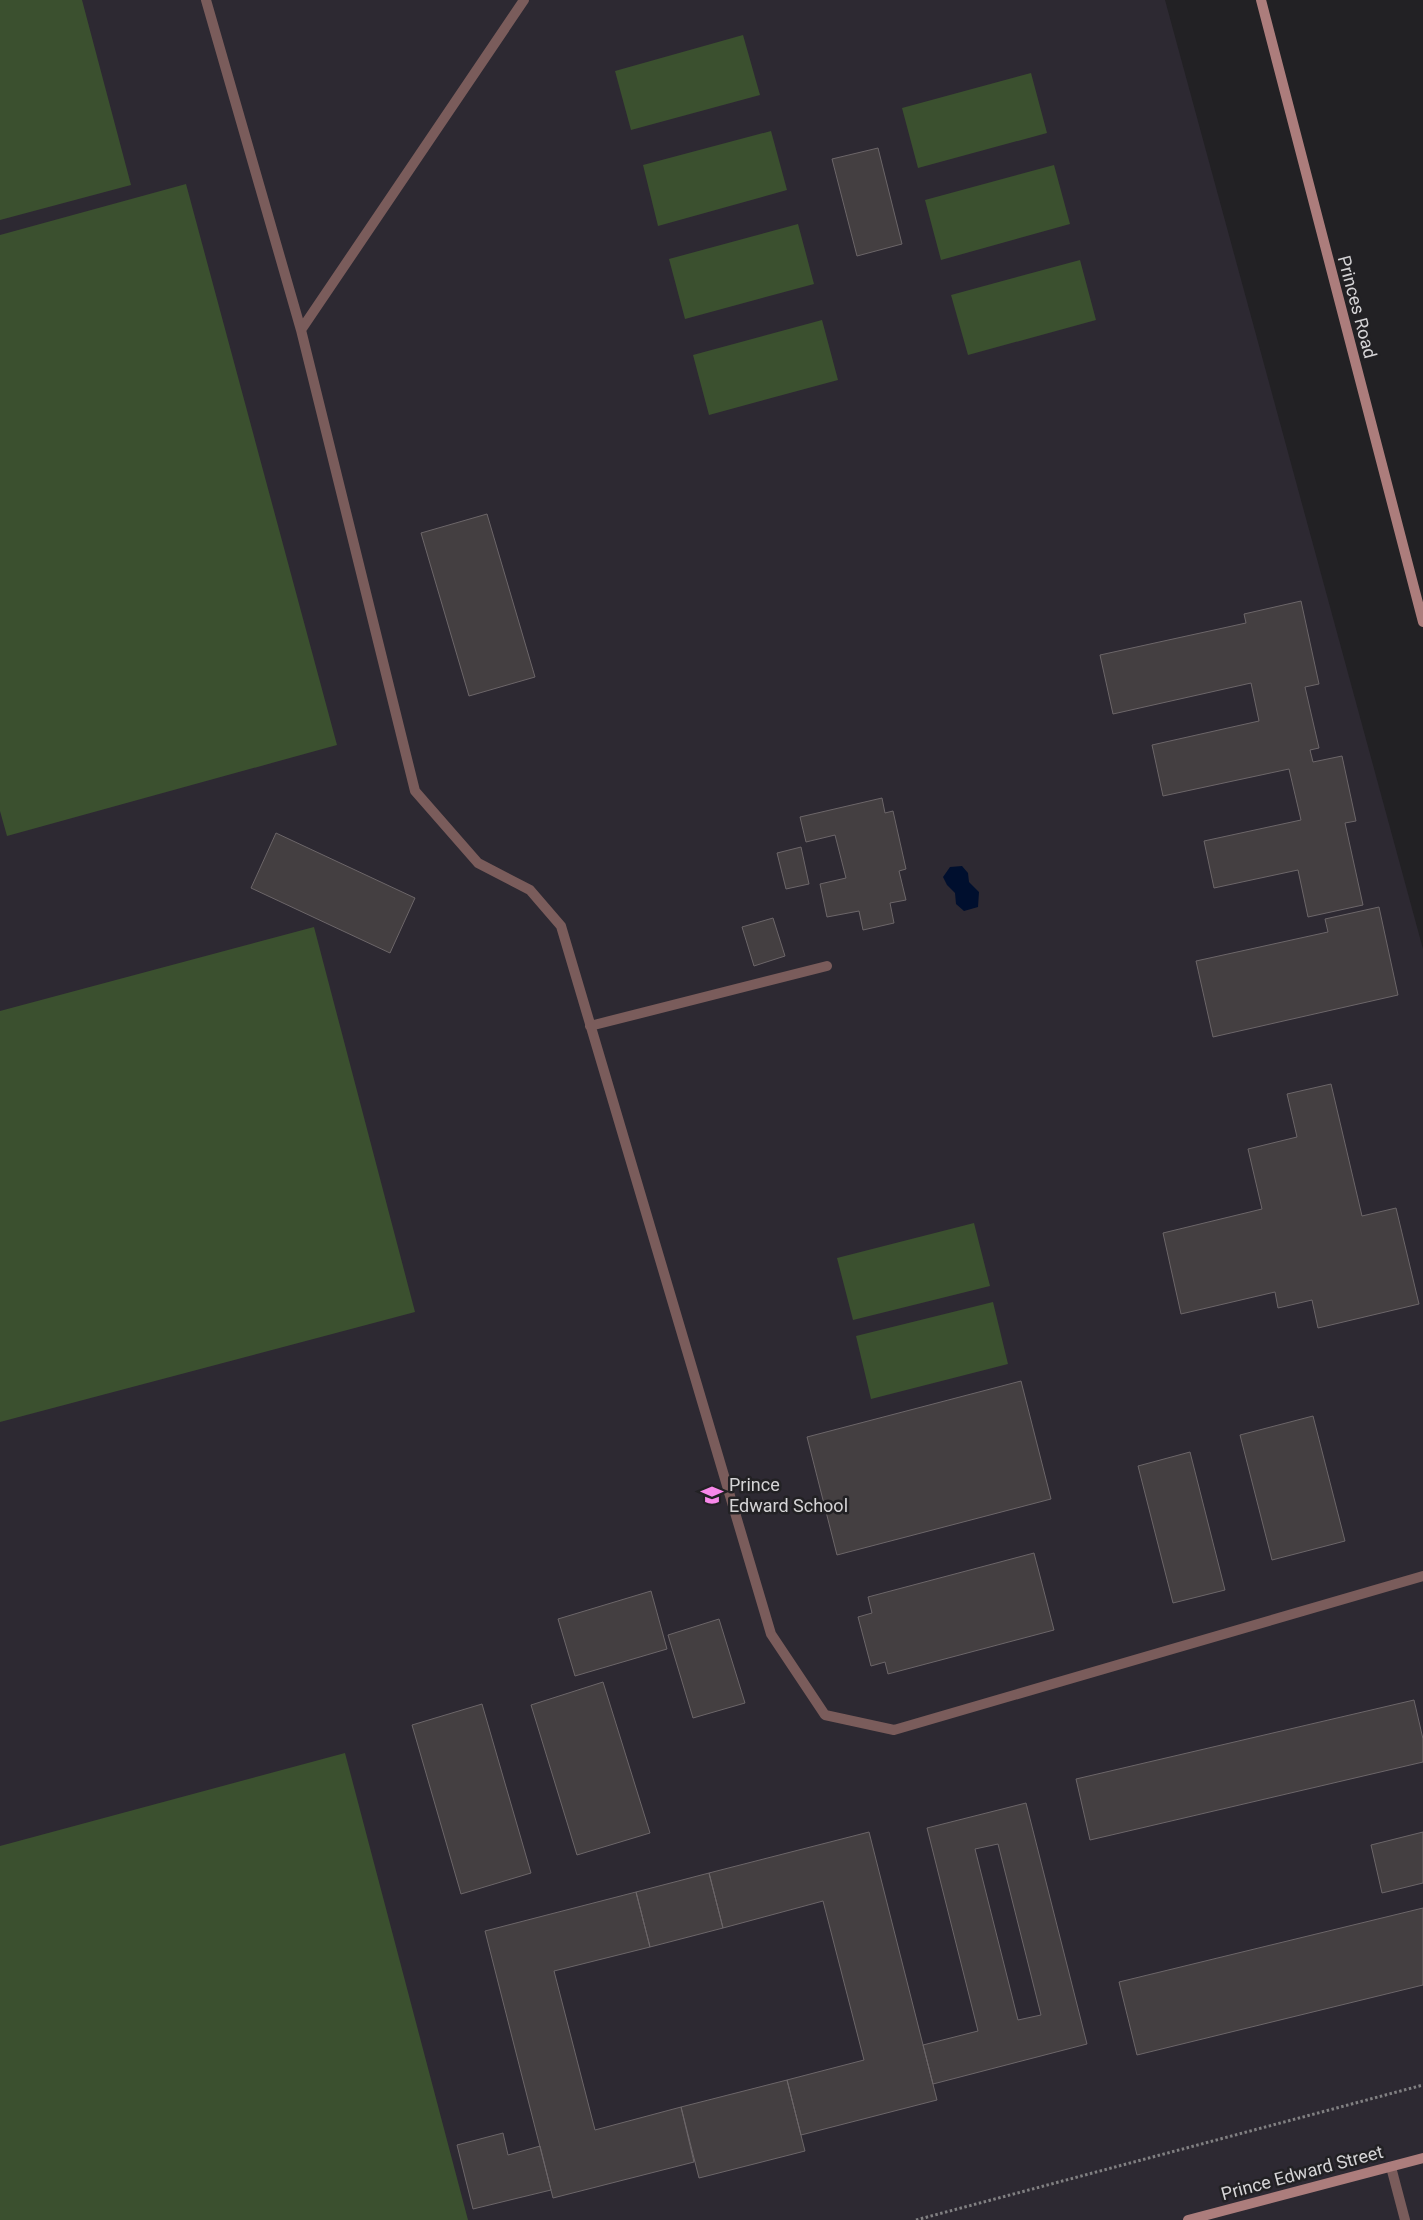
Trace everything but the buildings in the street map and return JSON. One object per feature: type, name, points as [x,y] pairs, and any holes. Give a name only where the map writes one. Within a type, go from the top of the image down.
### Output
[{"type":"main road","name":"Princes Road","points":[[1261,0],[1423,622]]},
{"type":"main road","name":"Prince Edward Street","points":[[1188,2220],[1423,2158]]},
{"type":"lane","points":[[206,0],[300,330],[415,791],[478,863],[530,890],[560,926],[771,1634],[825,1715],[894,1730],[1423,1576]]},
{"type":"lane","points":[[300,330],[524,0]]},
{"type":"lane","points":[[590,1026],[828,966]]},
{"type":"lane","points":[[1391,2167],[1405,2220]]},
{"type":"path","points":[[916,2220],[1423,2086]]},
{"type":"shaded area","name":"Prince Edward School","points":[[0,0],[1165,0],[1423,949],[1423,2220],[0,2220]]},
{"type":"green space","points":[[0,0],[82,0],[131,185],[0,220]]},
{"type":"green space","points":[[743,35],[760,95],[631,130],[615,71]]},
{"type":"green space","points":[[1031,73],[1047,133],[918,168],[902,108]]},
{"type":"green space","points":[[771,131],[787,190],[658,226],[643,165]]},
{"type":"green space","points":[[1054,165],[1070,224],[941,260],[925,200]]},
{"type":"green space","points":[[186,184],[337,745],[7,836],[0,811],[0,235]]},
{"type":"green space","points":[[798,224],[814,284],[685,319],[669,259]]},
{"type":"green space","points":[[1080,260],[1096,320],[968,355],[951,295]]},
{"type":"green space","points":[[822,320],[838,380],[709,415],[693,355]]},
{"type":"green space","points":[[314,927],[415,1312],[0,1422],[0,1011]]},
{"type":"green space","points":[[974,1223],[990,1286],[853,1320],[837,1258]]},
{"type":"green space","points":[[993,1302],[1008,1364],[871,1399],[856,1336]]},
{"type":"green space","points":[[345,1753],[468,2220],[0,2220],[0,1846]]},
{"type":"water","points":[[962,866],[968,873],[969,882],[979,892],[978,907],[964,911],[956,904],[955,893],[947,885],[943,877],[950,867]]},
{"type":"place","name":"Prince Edward School","points":[[712,1495]]}]
